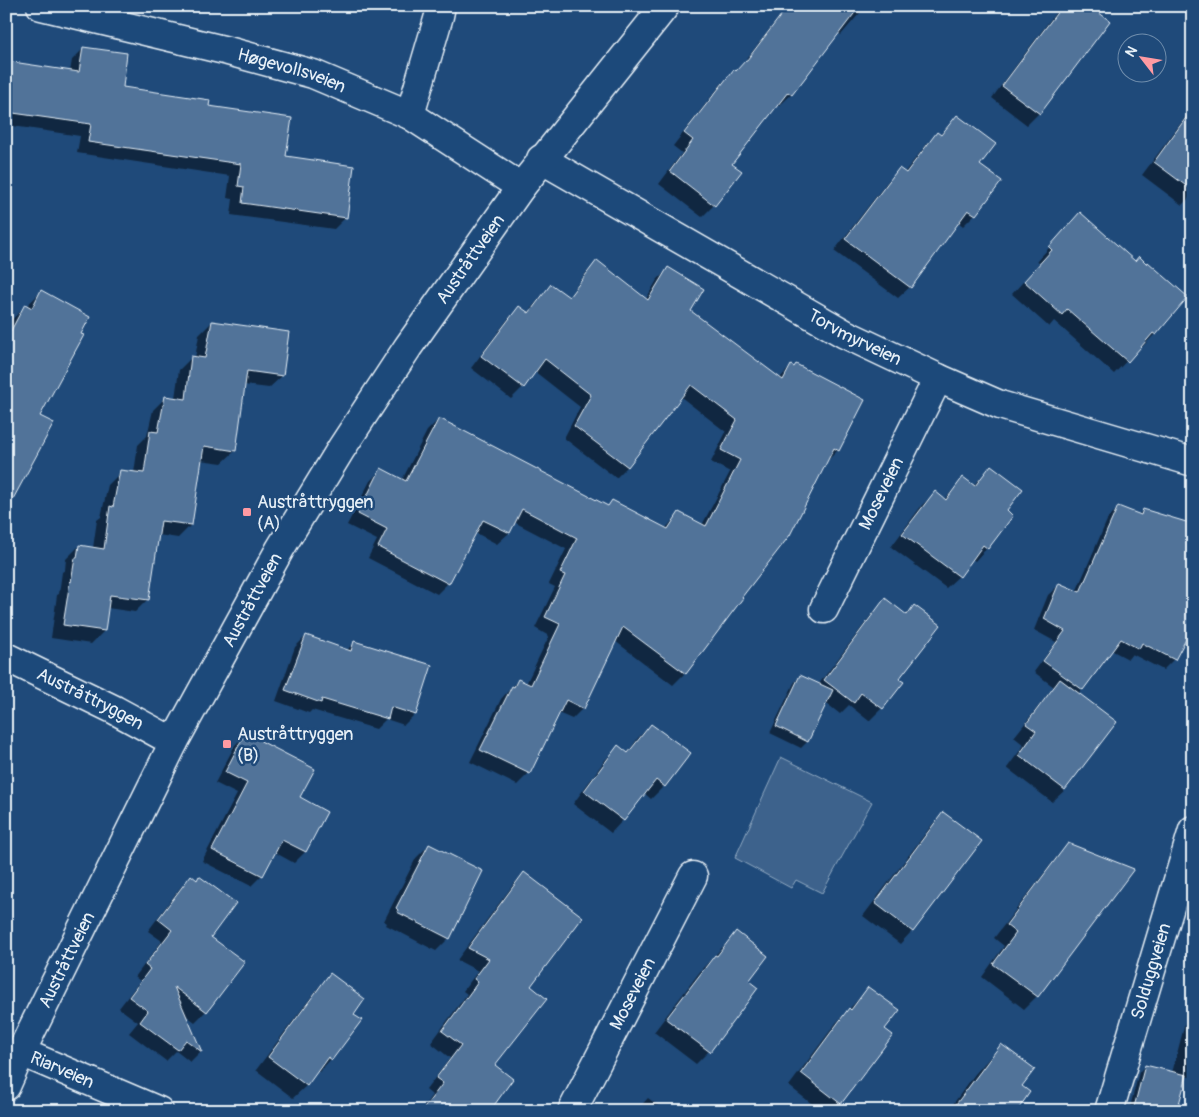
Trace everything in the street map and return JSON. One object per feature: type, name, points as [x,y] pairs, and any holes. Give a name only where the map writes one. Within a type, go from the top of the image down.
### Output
[{"type":"street","name":"Høgevollsveien","points":[[41,6],[228,51],[313,74],[410,115],[521,186]]},
{"type":"street","points":[[410,115],[441,6]]},
{"type":"street","name":"Austråttveien","points":[[6,1086],[174,742],[280,549],[341,449],[408,347],[521,186],[665,6]]},
{"type":"street","name":"Torvmyrveien","points":[[541,159],[844,334],[938,378],[1000,404],[1193,462]]},
{"type":"street","name":"Moseveien","points":[[824,609],[938,378]]},
{"type":"street","name":"Austråttryggen","points":[[6,657],[115,710],[174,742]]},
{"type":"street","name":"Solduggveien","points":[[1109,1111],[1193,830]]},
{"type":"street","name":"Moseveien","points":[[572,1111],[693,876]]},
{"type":"street","name":"Riarveien","points":[[21,1052],[159,1111]]},
{"type":"shaded area","points":[[781,757],[872,802],[822,893],[796,880],[791,888],[735,858]]},
{"type":"building","points":[[788,6],[860,6],[792,95],[788,92],[732,164],[742,171],[715,206],[670,171],[693,140],[684,133],[734,69],[736,71],[747,60]]},
{"type":"building","points":[[1062,6],[1090,6],[1110,21],[1040,114],[1002,86]]},
{"type":"building","points":[[83,47],[127,53],[123,87],[210,100],[209,106],[292,118],[286,156],[354,166],[347,218],[242,203],[244,187],[238,186],[241,164],[88,142],[91,124],[6,112],[6,61],[79,72]]},
{"type":"building","points":[[1193,108],[1193,191],[1154,162]]},
{"type":"building","points":[[957,115],[996,144],[980,165],[1002,181],[976,215],[968,210],[911,288],[845,239],[899,168],[906,173],[937,132],[941,135]]},
{"type":"building","points":[[1080,212],[1135,261],[1139,256],[1147,264],[1148,262],[1188,297],[1156,335],[1153,333],[1128,362],[1067,309],[1062,315],[1024,281],[1052,250],[1049,247]]},
{"type":"building","points":[[597,260],[648,300],[668,267],[704,289],[691,311],[783,380],[791,365],[794,367],[796,364],[865,400],[839,451],[834,448],[790,535],[686,674],[623,627],[584,709],[566,700],[530,774],[480,750],[512,686],[514,687],[518,679],[531,685],[560,624],[545,617],[565,575],[560,573],[577,538],[522,509],[510,533],[483,520],[449,584],[378,547],[387,529],[358,514],[381,468],[406,481],[439,418],[608,506],[612,500],[668,529],[679,512],[706,526],[740,460],[721,450],[737,420],[691,385],[628,467],[574,426],[591,395],[545,359],[524,388],[481,356],[519,306],[529,313],[551,284],[569,297]]},
{"type":"building","points":[[41,290],[90,317],[81,334],[84,335],[40,416],[54,423],[6,512],[6,340],[25,304],[32,308]]},
{"type":"building","points":[[212,321],[289,332],[283,376],[247,371],[236,451],[204,446],[192,525],[161,521],[149,600],[110,595],[105,631],[63,625],[70,581],[79,545],[104,549],[110,506],[113,507],[120,470],[144,473],[150,431],[158,432],[165,396],[186,399],[191,356],[205,358]]},
{"type":"building","points":[[991,465],[1023,489],[1007,510],[1013,516],[988,549],[983,545],[960,577],[902,534],[935,491],[946,500],[963,477],[975,486]]},
{"type":"building","points":[[1118,506],[1141,515],[1143,509],[1193,524],[1193,626],[1175,660],[1142,643],[1139,649],[1121,639],[1083,690],[1043,661],[1065,631],[1044,619],[1059,583],[1080,592]]},
{"type":"building","points":[[885,598],[907,615],[914,605],[941,625],[899,679],[904,682],[883,709],[861,693],[854,703],[824,680]]},
{"type":"building","points":[[306,635],[351,651],[354,641],[432,665],[416,715],[391,707],[388,719],[322,699],[321,703],[285,690]]},
{"type":"building","points":[[800,675],[833,690],[808,742],[776,726]]},
{"type":"building","points":[[1060,679],[1117,722],[1065,790],[1019,755],[1036,731],[1026,724]]},
{"type":"building","points":[[651,724],[691,753],[665,787],[656,780],[624,821],[584,791],[618,745],[628,753]]},
{"type":"building","points":[[245,733],[315,769],[300,797],[327,812],[306,852],[282,840],[263,876],[212,850],[247,783],[225,772]]},
{"type":"building","points":[[943,812],[982,841],[913,932],[875,903]]},
{"type":"building","points":[[1068,843],[1134,869],[1038,997],[993,964],[1016,933],[1006,925]]},
{"type":"building","points":[[429,844],[483,871],[450,939],[397,912],[396,908]]},
{"type":"building","points":[[524,872],[583,917],[531,986],[547,999],[495,1065],[513,1079],[490,1111],[422,1111],[443,1083],[436,1078],[461,1045],[442,1031],[478,982],[474,979],[489,959],[468,948]]},
{"type":"building","points":[[191,875],[197,880],[199,876],[236,903],[211,937],[245,962],[207,1012],[174,987],[202,1052],[186,1040],[178,1050],[140,1022],[148,1011],[129,997],[150,969],[145,965],[172,930],[158,919]]},
{"type":"building","points":[[736,931],[768,956],[749,981],[758,988],[710,1052],[666,1019]]},
{"type":"building","points":[[330,973],[365,999],[354,1015],[362,1020],[332,1060],[328,1057],[307,1086],[268,1057]]},
{"type":"building","points":[[868,987],[900,1010],[885,1029],[893,1035],[841,1104],[801,1073],[849,1008],[851,1010]]},
{"type":"building","points":[[1001,1044],[1035,1069],[1022,1086],[1030,1092],[1017,1111],[951,1111]]},
{"type":"building","points":[[1145,1065],[1187,1075],[1177,1111],[1133,1111]]},
{"type":"place","name":"Austråttryggen (A)","points":[[247,512]]},
{"type":"place","name":"Austråttryggen (B)","points":[[227,744]]}]
